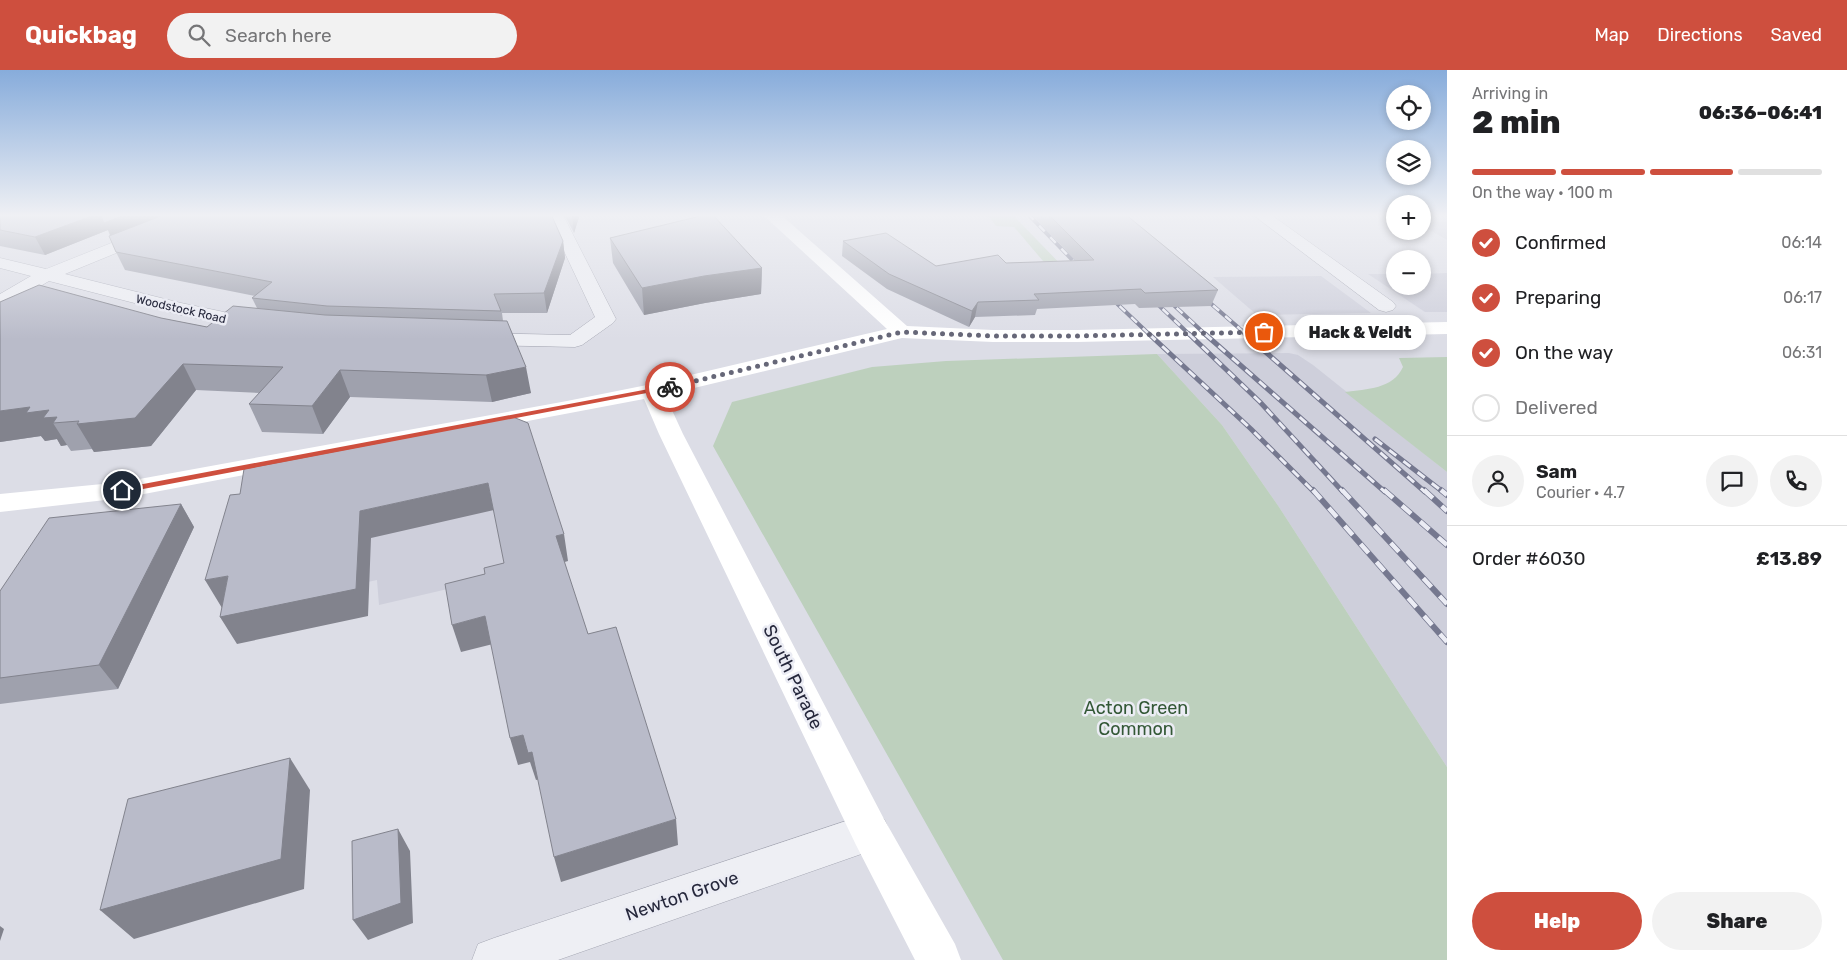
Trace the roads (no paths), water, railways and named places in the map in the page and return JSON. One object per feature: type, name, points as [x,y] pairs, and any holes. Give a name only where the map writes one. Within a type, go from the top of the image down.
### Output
[{"type":"main road","points":[[816,256],[902,332]]},
{"type":"main road","points":[[0,503],[122,490],[652,391],[902,332],[993,336],[1078,336],[1447,328]]},
{"type":"main road","name":"South Parade","points":[[652,391],[671,434],[870,832],[939,960]]},
{"type":"street","points":[[0,302],[45,276],[96,256]]},
{"type":"street","points":[[464,338],[576,341],[606,319],[570,256]]},
{"type":"street","points":[[1317,256],[1386,306]]},
{"type":"street","name":"Woodstock Road","points":[[0,263],[45,276],[198,313],[240,322],[278,327]]},
{"type":"street","name":"Newton Grove","points":[[494,960],[870,832]]},
{"type":"railway","points":[[1068,256],[1083,271]]},
{"type":"railway","points":[[1108,295],[1150,335]]},
{"type":"railway","points":[[1201,295],[1247,335]]},
{"type":"railway","points":[[1165,297],[1206,335]]},
{"type":"railway","points":[[1151,298],[1190,335]]},
{"type":"railway","points":[[1149,334],[1251,429],[1314,492]]},
{"type":"railway","points":[[1189,334],[1260,402],[1343,492]]},
{"type":"railway","points":[[1205,334],[1385,492]]},
{"type":"railway","points":[[1245,334],[1425,492]]},
{"type":"railway","points":[[1375,439],[1443,492]]},
{"type":"railway","points":[[1313,490],[1447,642]]},
{"type":"railway","points":[[1342,490],[1447,604]]},
{"type":"railway","points":[[1384,490],[1447,545]]},
{"type":"railway","points":[[1424,490],[1447,511]]},
{"type":"railway","points":[[1441,490],[1447,495]]},
{"type":"place","name":"Hack & Veldt","points":[[1264,332]]},
{"type":"park label","name":"Acton Green Common","points":[[1136,718]]}]
